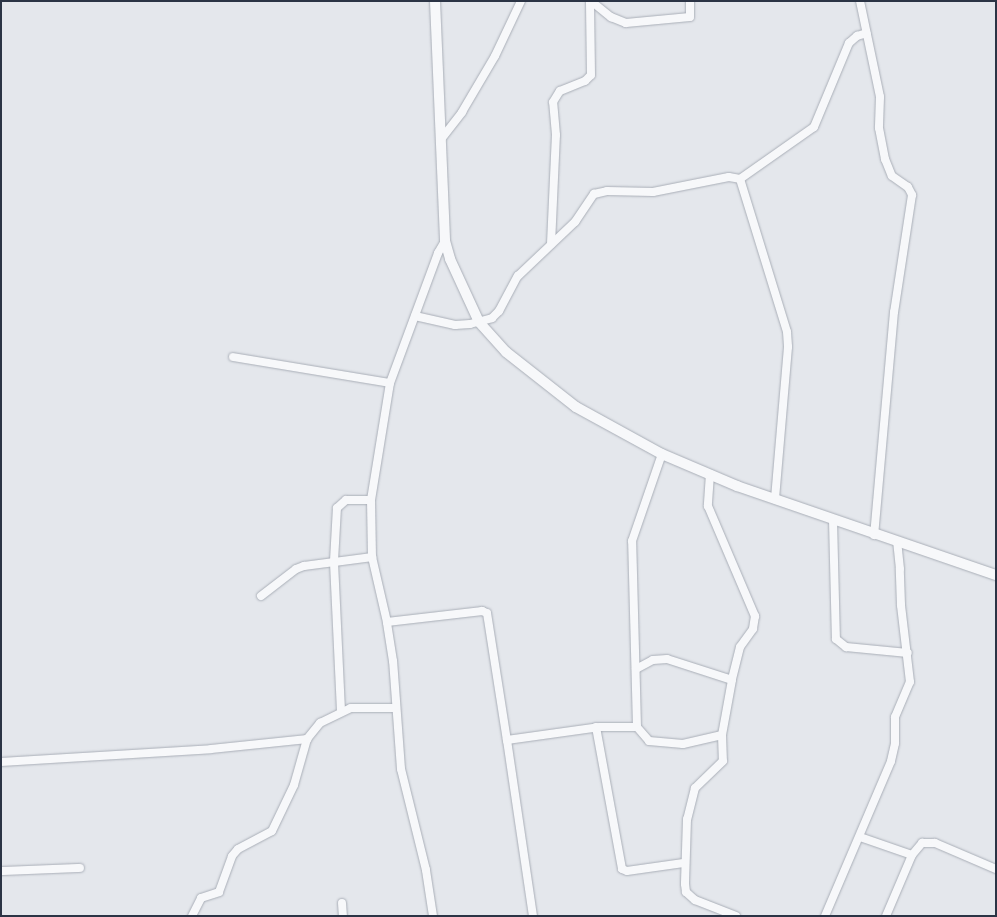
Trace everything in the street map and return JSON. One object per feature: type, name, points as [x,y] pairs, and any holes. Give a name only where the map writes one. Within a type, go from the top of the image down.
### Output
[{"type":"street","points":[[435,1],[442,138],[445,241],[450,259],[479,322],[506,352],[561,397],[662,454],[775,499],[874,535],[996,575]]},
{"type":"street","points":[[442,138],[462,112],[495,56],[521,1]]},
{"type":"street","points":[[591,1],[611,17],[626,23],[690,17],[690,1]]},
{"type":"street","points":[[551,244],[556,135],[553,102],[560,90],[585,82],[591,75],[591,1]]},
{"type":"street","points":[[860,1],[880,97],[879,128],[885,159],[892,176],[908,188],[912,195],[894,312],[874,535]]},
{"type":"street","points":[[415,316],[455,325],[479,322],[492,318],[499,311],[518,276],[575,222],[590,197],[600,191],[653,192],[729,177],[740,179],[814,127],[849,43],[857,36],[867,33]]},
{"type":"street","points":[[740,179],[788,340],[775,499]]},
{"type":"street","points":[[433,916],[426,870],[405,790],[395,708],[387,622],[372,557],[371,500],[390,384],[398,355],[415,316],[438,253],[445,241]]},
{"type":"street","points":[[233,357],[390,384]]},
{"type":"street","points":[[662,454],[632,541],[638,727],[649,741],[683,744],[722,735]]},
{"type":"street","points":[[710,474],[708,506],[755,616],[753,629],[740,647],[732,680],[722,735],[721,766],[704,777],[695,788],[687,819],[683,862],[684,884],[690,896],[736,916]]},
{"type":"street","points":[[341,711],[334,561],[337,508],[340,503],[346,500],[371,500]]},
{"type":"street","points":[[833,520],[836,639],[846,647],[908,653]]},
{"type":"street","points":[[825,916],[860,838],[894,752],[895,717],[910,682],[908,653],[901,605],[900,569],[897,542]]},
{"type":"street","points":[[261,596],[296,569],[334,561],[372,557]]},
{"type":"street","points":[[387,622],[482,611],[486,613],[534,916]]},
{"type":"street","points":[[636,668],[653,660],[668,659],[732,680]]},
{"type":"street","points":[[192,916],[201,898],[219,892],[232,856],[238,849],[272,831],[294,785],[307,739],[320,723],[341,711],[351,708],[395,708]]},
{"type":"street","points":[[507,740],[596,727],[638,727]]},
{"type":"street","points":[[596,727],[622,869],[627,871],[683,862]]},
{"type":"street","points":[[1,762],[211,749],[307,739]]},
{"type":"street","points":[[860,838],[912,855]]},
{"type":"street","points":[[886,916],[912,855],[922,843],[928,841],[996,869]]},
{"type":"street","points":[[1,871],[80,868]]},
{"type":"street","points":[[342,903],[343,916]]}]
